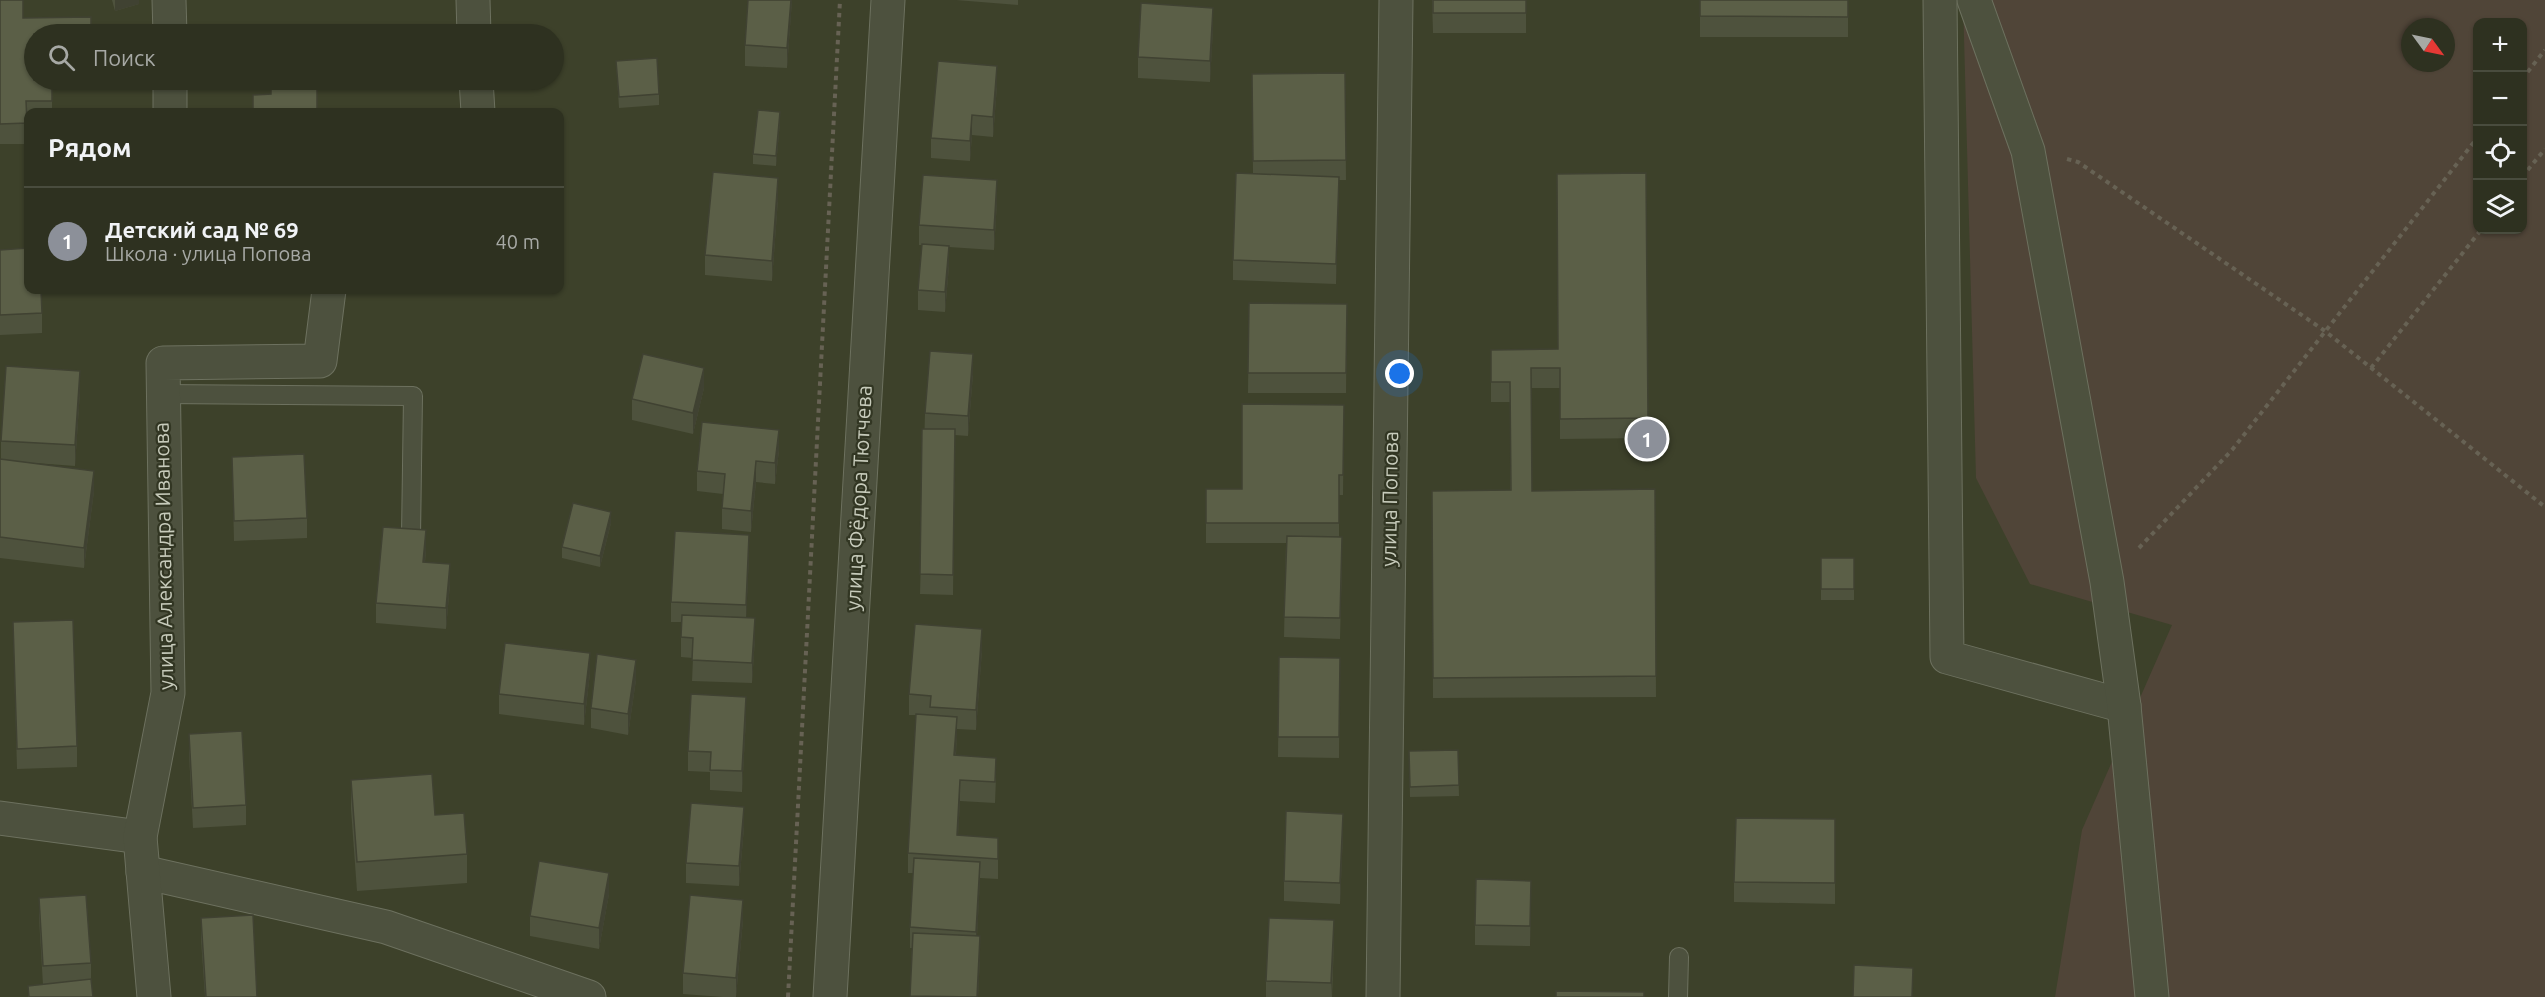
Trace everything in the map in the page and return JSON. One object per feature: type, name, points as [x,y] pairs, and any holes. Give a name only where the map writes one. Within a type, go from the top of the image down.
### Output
[{"type":"street","points":[[169,0],[170,24]]},
{"type":"street","points":[[473,0],[474,24]]},
{"type":"street","name":"улица Фёдора Тютчева","points":[[830,997],[888,0]]},
{"type":"street","name":"улица Попова","points":[[1383,997],[1396,0]]},
{"type":"street","points":[[1940,0],[1947,657],[2124,706]]},
{"type":"street","points":[[1974,0],[2028,151],[2107,582],[2124,706],[2152,997]]},
{"type":"street","points":[[170,90],[170,108]]},
{"type":"street","points":[[477,90],[478,108]]},
{"type":"street","points":[[162,378],[320,362],[328,294]]},
{"type":"street","name":"улица Александра Иванова","points":[[154,997],[140,837],[168,693],[162,378]]},
{"type":"street","points":[[0,818],[140,837]]},
{"type":"street","points":[[143,872],[386,927],[589,997]]},
{"type":"lane","points":[[162,378],[413,396],[411,536]]},
{"type":"lane","points":[[1678,997],[1679,957]]},
{"type":"path","points":[[788,997],[840,0]]},
{"type":"path","points":[[2527,74],[2545,51]]},
{"type":"path","points":[[2107,582],[2232,450],[2473,143]]},
{"type":"path","points":[[2527,172],[2545,149]]},
{"type":"path","points":[[2078,162],[2325,331],[2545,507]]},
{"type":"path","points":[[2371,368],[2478,234]]},
{"type":"shaded area","points":[[1963,0],[2545,0],[2545,997],[2055,997],[2082,830],[2172,625],[2030,584],[1976,478]]},
{"type":"building","points":[[0,0],[23,0],[23,18],[91,17],[91,24],[24,24],[24,90],[52,90],[52,101],[26,101],[24,123],[0,124]]},
{"type":"building","points":[[748,0],[791,0],[787,48],[745,45]]},
{"type":"building","points":[[1433,0],[1526,0],[1526,13],[1433,13]]},
{"type":"building","points":[[1700,0],[1848,0],[1848,17],[1700,16]]},
{"type":"building","points":[[1141,3],[1213,8],[1210,61],[1138,57]]},
{"type":"building","points":[[657,58],[659,94],[619,97],[616,61]]},
{"type":"building","points":[[938,61],[997,66],[993,117],[972,115],[970,141],[931,138]]},
{"type":"building","points":[[1345,73],[1346,160],[1253,161],[1252,74]]},
{"type":"building","points":[[271,90],[317,90],[317,108],[253,108],[253,95],[271,94]]},
{"type":"building","points":[[758,110],[780,112],[776,156],[753,154]]},
{"type":"building","points":[[713,172],[778,178],[772,261],[705,255]]},
{"type":"building","points":[[1236,173],[1339,177],[1336,264],[1233,260]]},
{"type":"building","points":[[1646,173],[1648,418],[1560,419],[1560,368],[1531,368],[1532,491],[1655,489],[1656,676],[1433,678],[1432,491],[1511,490],[1510,382],[1491,382],[1491,350],[1558,349],[1557,174]]},
{"type":"building","points":[[923,175],[997,180],[994,230],[919,225]]},
{"type":"building","points":[[922,244],[949,246],[945,292],[918,290]]},
{"type":"building","points":[[24,248],[24,294],[41,294],[42,313],[0,315],[0,250]]},
{"type":"building","points":[[1249,303],[1347,304],[1346,373],[1248,373]]},
{"type":"building","points":[[930,351],[973,354],[968,416],[925,413]]},
{"type":"building","points":[[643,354],[704,368],[693,413],[632,399]]},
{"type":"building","points":[[6,366],[80,371],[75,445],[1,441]]},
{"type":"building","points":[[1242,404],[1344,405],[1343,475],[1339,475],[1339,523],[1206,523],[1206,489],[1242,489]]},
{"type":"building","points":[[702,422],[779,430],[775,463],[756,461],[751,511],[722,508],[725,474],[697,471]]},
{"type":"building","points":[[922,429],[955,429],[953,575],[920,574]]},
{"type":"building","points":[[304,454],[307,518],[234,521],[232,457]]},
{"type":"building","points":[[0,459],[94,471],[84,548],[0,537]]},
{"type":"building","points":[[573,503],[611,512],[600,556],[562,547]]},
{"type":"building","points":[[383,527],[426,530],[423,562],[450,564],[446,608],[376,603]]},
{"type":"building","points":[[675,531],[749,535],[746,605],[671,602]]},
{"type":"building","points":[[1287,536],[1342,537],[1340,618],[1284,617]]},
{"type":"building","points":[[1821,558],[1854,558],[1854,589],[1821,589]]},
{"type":"building","points":[[682,615],[755,618],[752,663],[692,660],[693,638],[681,637]]},
{"type":"building","points":[[73,620],[77,746],[17,749],[13,622]]},
{"type":"building","points":[[915,624],[982,629],[976,710],[930,707],[931,696],[909,694]]},
{"type":"building","points":[[505,643],[590,653],[584,704],[499,694]]},
{"type":"building","points":[[597,654],[636,660],[628,714],[591,708]]},
{"type":"building","points":[[1279,657],[1340,658],[1339,737],[1278,737]]},
{"type":"building","points":[[691,694],[746,697],[742,771],[710,770],[711,752],[688,751]]},
{"type":"building","points":[[916,714],[957,717],[954,755],[996,758],[995,782],[960,780],[957,835],[998,838],[998,859],[908,853]]},
{"type":"building","points":[[242,731],[246,805],[193,808],[189,734]]},
{"type":"building","points":[[1458,750],[1459,785],[1410,787],[1409,751]]},
{"type":"building","points":[[432,774],[435,815],[464,813],[467,854],[357,862],[351,780]]},
{"type":"building","points":[[691,803],[744,807],[739,866],[686,863]]},
{"type":"building","points":[[1286,811],[1343,814],[1340,883],[1284,881]]},
{"type":"building","points":[[1736,818],[1835,819],[1835,883],[1734,882]]},
{"type":"building","points":[[914,858],[980,862],[976,932],[910,927]]},
{"type":"building","points":[[539,861],[609,873],[599,928],[530,916]]},
{"type":"building","points":[[1476,879],[1531,881],[1530,926],[1475,925]]},
{"type":"building","points":[[86,895],[91,963],[43,966],[39,898]]},
{"type":"building","points":[[690,895],[743,900],[736,978],[683,973]]},
{"type":"building","points":[[253,915],[257,997],[206,997],[201,918]]},
{"type":"building","points":[[1269,918],[1334,920],[1331,983],[1266,981]]},
{"type":"building","points":[[913,933],[980,936],[977,997],[910,996]]},
{"type":"building","points":[[1854,965],[1913,968],[1912,997],[1853,997]]},
{"type":"building","points":[[91,979],[93,997],[29,997],[28,986]]},
{"type":"building","points":[[1556,991],[1644,992],[1644,997],[1556,997]]},
{"type":"place","name":"Детский сад № 69","points":[[1647,439]]}]
